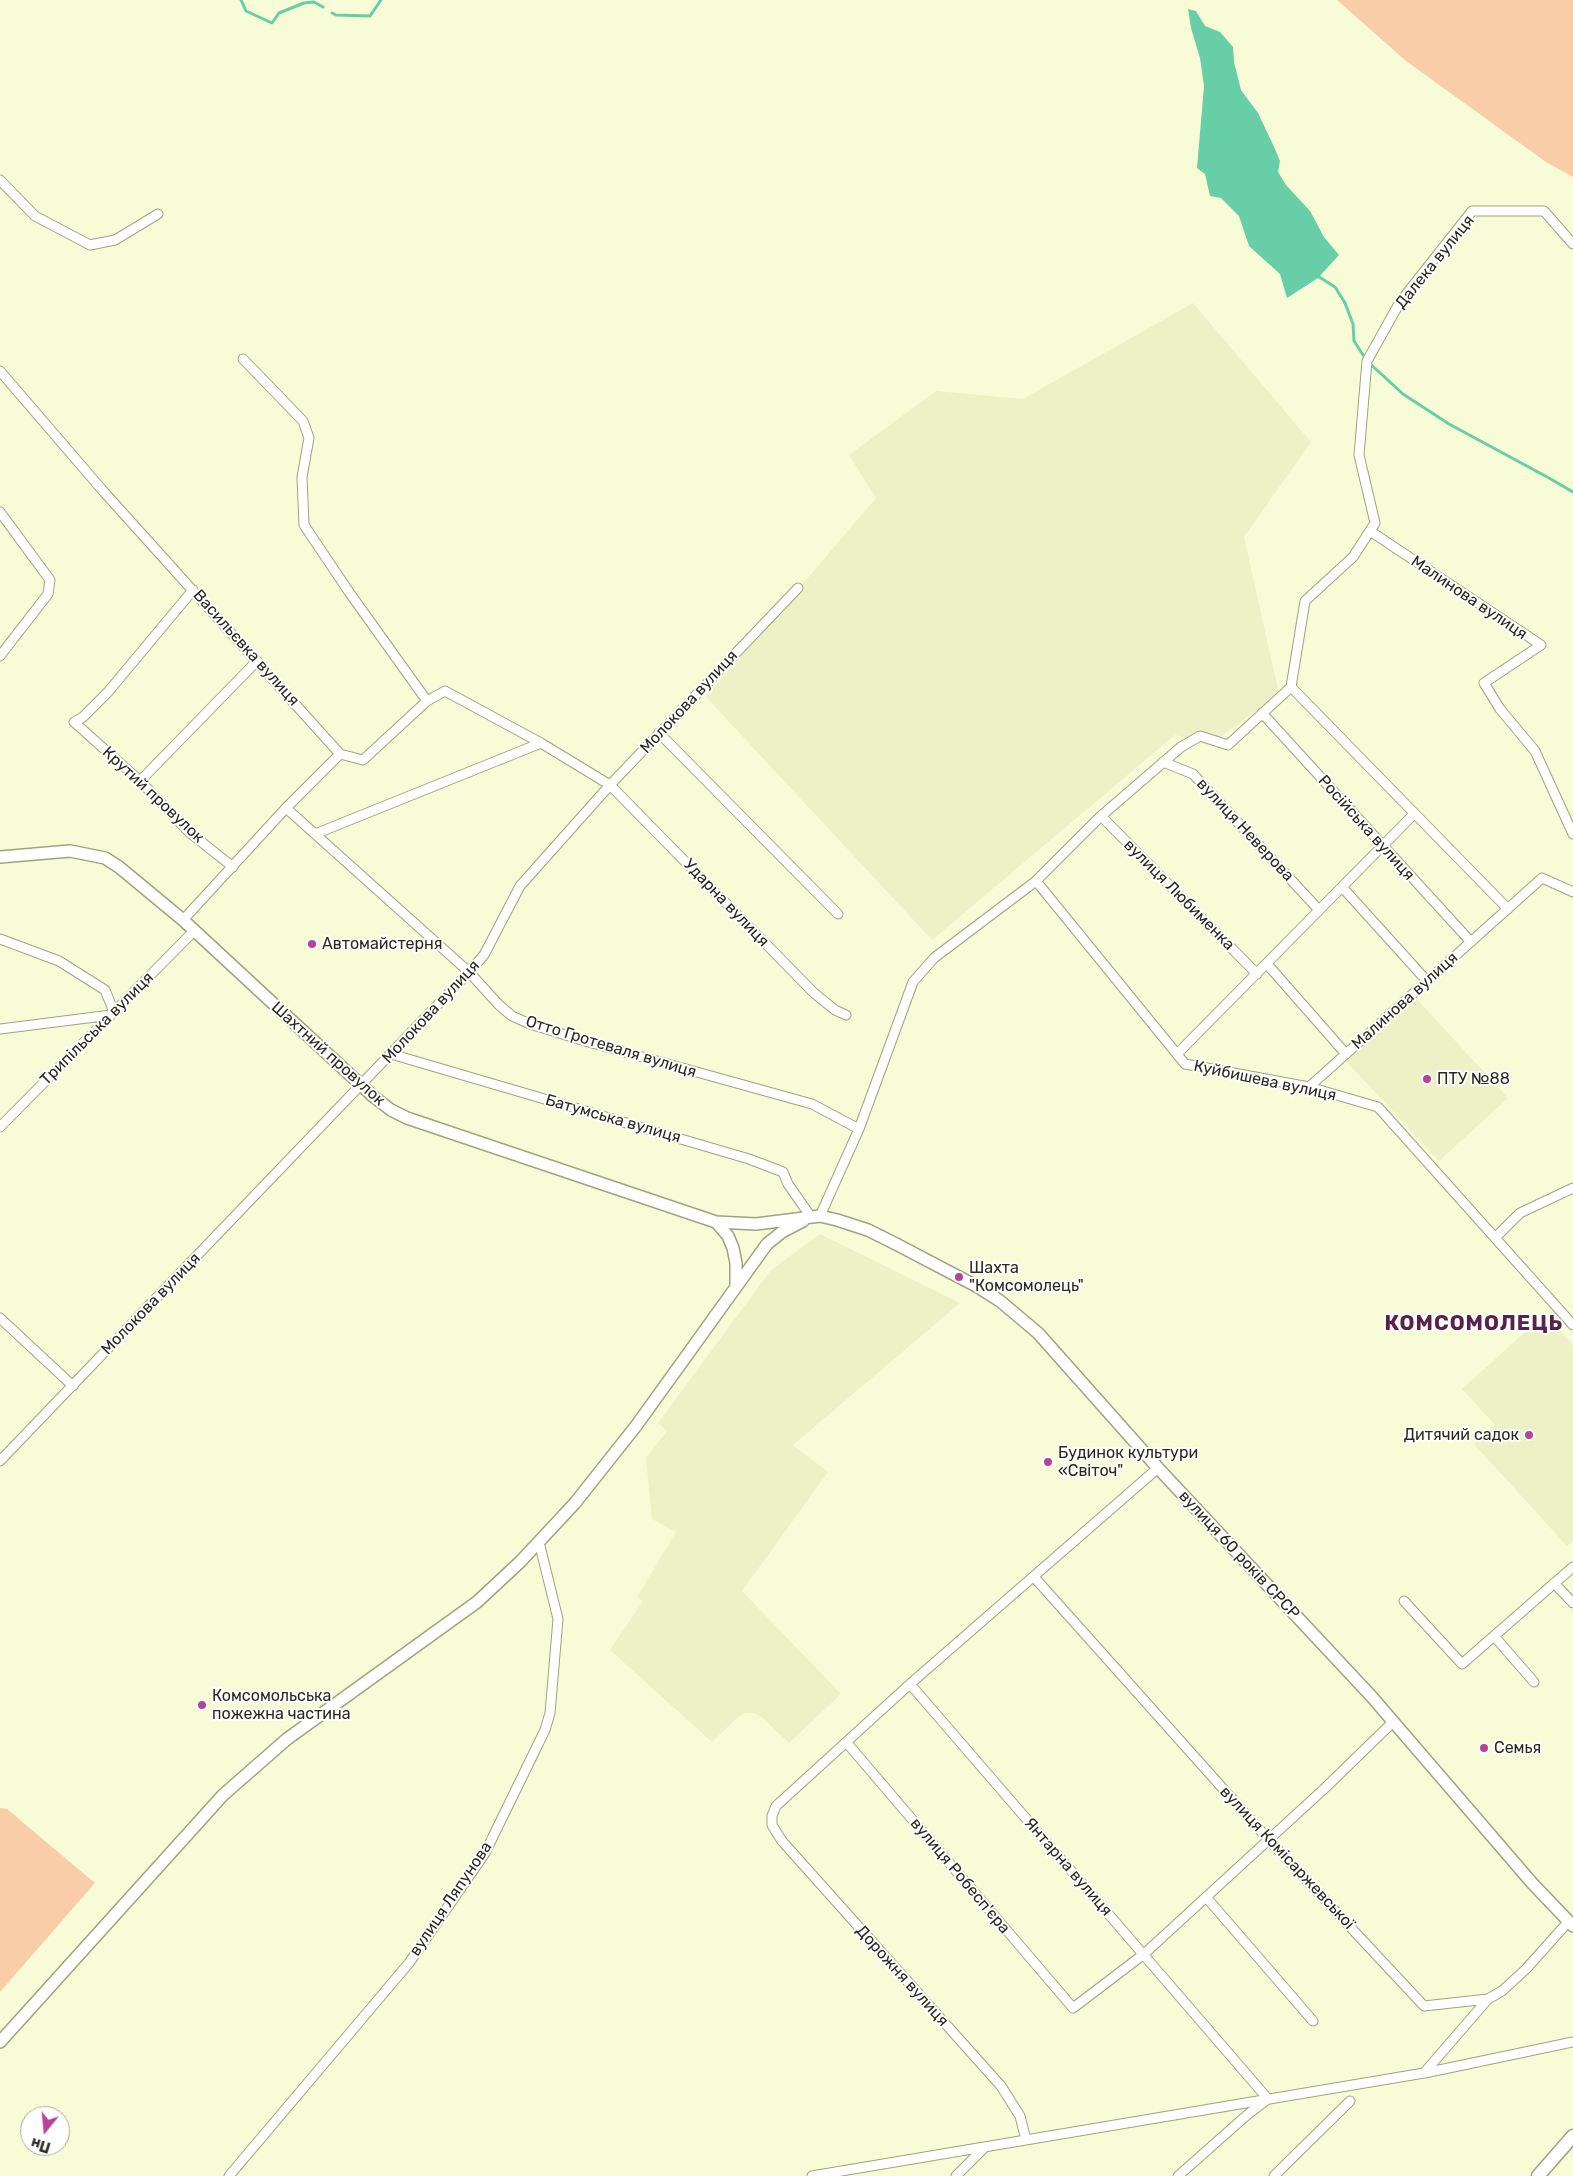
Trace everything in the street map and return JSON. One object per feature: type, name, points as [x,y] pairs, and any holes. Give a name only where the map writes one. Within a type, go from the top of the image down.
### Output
[{"type":"main road","points":[[1538,2176],[1573,2136]]},
{"type":"street","points":[[0,180],[35,216],[90,245],[115,240],[158,214]]},
{"type":"street","name":"Далека вулиця","points":[[1291,686],[1305,600],[1353,557],[1375,523],[1359,455],[1367,361],[1400,302],[1472,212],[1544,211],[1573,244]]},
{"type":"street","points":[[183,920],[286,808],[340,754],[363,760],[427,701],[304,525],[302,477],[309,438],[303,421],[242,359]]},
{"type":"street","name":"Васильєвка вулиця","points":[[0,371],[98,484],[340,754]]},
{"type":"street","points":[[0,512],[50,580],[48,594],[0,656]]},
{"type":"street","name":"Малинова вулиця","points":[[1370,531],[1541,645],[1484,683],[1500,709],[1535,751],[1573,834]]},
{"type":"street","name":"Молокова вулиця","points":[[0,1461],[469,972],[484,955],[520,886],[610,785],[798,588]]},
{"type":"street","name":"Крутий провулок","points":[[193,590],[108,692],[83,717],[74,722],[140,781],[189,832],[233,867]]},
{"type":"street","points":[[140,781],[257,661]]},
{"type":"street","points":[[0,2042],[223,1795],[287,1739],[477,1602],[539,1542],[575,1503],[636,1426],[767,1244],[782,1232],[816,1216],[859,1129],[913,982],[934,958],[1036,881],[1101,816],[1180,747],[1200,736],[1228,745],[1291,686],[1508,909]]},
{"type":"street","name":"Ударна вулиця","points":[[427,701],[445,691],[610,785],[814,992],[828,1005],[846,1015]]},
{"type":"street","name":"Російська вулиця","points":[[1262,713],[1471,942]]},
{"type":"street","points":[[659,733],[838,914]]},
{"type":"street","points":[[315,834],[541,744]]},
{"type":"street","name":"вулиця Неверова","points":[[1163,762],[1193,774],[1319,910]]},
{"type":"street","name":"Отто Гротеваля вулиця","points":[[286,808],[469,972],[498,1005],[512,1016],[584,1042],[812,1104],[859,1129]]},
{"type":"street","points":[[1177,1054],[1414,814]]},
{"type":"street","name":"вулиця Любименка","points":[[1101,816],[1257,974]]},
{"type":"street","name":"Шахтний провулок","points":[[0,857],[70,850],[105,858],[119,867],[183,920],[390,1110],[427,1126],[716,1222],[756,1224],[816,1216]]},
{"type":"street","name":"Малинова вулиця","points":[[1309,1087],[1542,878],[1573,892]]},
{"type":"street","name":"Куйбишева вулиця","points":[[1036,881],[1185,1064],[1309,1087],[1378,1107],[1573,1325]]},
{"type":"street","points":[[1342,887],[1427,981]]},
{"type":"street","name":"Трипільська вулиця","points":[[0,1127],[194,931]]},
{"type":"street","points":[[0,938],[59,961],[105,990],[113,1014],[0,1029]]},
{"type":"street","points":[[1267,964],[1346,1054]]},
{"type":"street","name":"Батумська вулиця","points":[[391,1054],[749,1159],[783,1172],[788,1184],[816,1216]]},
{"type":"street","points":[[1495,1238],[1520,1213],[1573,1188]]},
{"type":"street","name":"вулиця 60 років СРСР","points":[[816,1216],[868,1230],[978,1287],[1000,1301],[1038,1333],[1158,1468],[1393,1722],[1532,1883],[1571,1923]]},
{"type":"street","points":[[716,1222],[728,1236],[733,1248],[736,1263],[736,1287]]},
{"type":"street","points":[[0,1318],[73,1386]]},
{"type":"street","points":[[847,1743],[910,1684],[1158,1468]]},
{"type":"street","name":"вулиця Ляпунова","points":[[229,2176],[409,1963],[485,1853],[545,1730],[550,1713],[558,1619],[539,1542]]},
{"type":"street","points":[[1404,1601],[1462,1664],[1573,1567]]},
{"type":"street","name":"вулиця Комісаржевської","points":[[1034,1577],[1268,1840],[1424,2006],[1488,1999],[1502,1991],[1526,1970],[1571,1923]]},
{"type":"street","points":[[1554,1583],[1573,1603]]},
{"type":"street","points":[[1494,1636],[1534,1682]]},
{"type":"street","name":"Янтарна вулиця","points":[[910,1684],[1268,2099]]},
{"type":"street","points":[[1144,1954],[1325,1788],[1393,1722]]},
{"type":"street","name":"Дорожня вулиця","points":[[847,1743],[776,1806],[772,1816],[772,1825],[782,1842],[1001,2086],[1020,2116],[1026,2140]]},
{"type":"street","name":"вулиця Робесп'єра","points":[[847,1743],[1073,2008],[1144,1954]]},
{"type":"street","points":[[1206,1897],[1313,2021]]},
{"type":"street","points":[[1424,2073],[1488,1999]]},
{"type":"street","points":[[812,2176],[1424,2073],[1573,2042]]},
{"type":"street","points":[[1178,2176],[1268,2099]]},
{"type":"street","points":[[1274,2176],[1350,2101]]},
{"type":"street","points":[[956,2176],[986,2147]]},
{"type":"shaded area","points":[[1337,0],[1573,0],[1573,177],[1546,162],[1406,61]]},
{"type":"shaded area","points":[[1188,9],[1196,11],[1205,26],[1220,32],[1233,47],[1234,62],[1241,90],[1258,113],[1275,149],[1280,161],[1278,172],[1286,185],[1310,211],[1324,237],[1339,255],[1318,278],[1287,298],[1280,274],[1249,246],[1239,216],[1221,198],[1210,196],[1205,174],[1197,168],[1204,86],[1200,58],[1191,28]]},
{"type":"shaded area","points":[[1193,303],[1311,442],[1244,537],[1279,694],[1211,744],[1175,735],[932,940],[706,697],[876,498],[849,455],[936,391],[1023,399]]},
{"type":"shaded area","name":"ПТУ №88","points":[[1415,997],[1508,1098],[1439,1161],[1346,1061]]},
{"type":"shaded area","points":[[820,1234],[960,1303],[793,1445],[828,1472],[742,1591],[841,1694],[789,1743],[763,1718],[754,1713],[745,1713],[737,1718],[712,1742],[610,1650],[643,1601],[637,1597],[676,1532],[652,1519],[646,1458],[667,1431],[658,1423],[771,1270]]},
{"type":"shaded area","name":"Дитячий садок","points":[[1545,1314],[1573,1345],[1573,1541],[1567,1546],[1474,1444],[1495,1425],[1462,1389]]},
{"type":"shaded area","points":[[0,1808],[7,1809],[95,1883],[0,1992]]},
{"type":"waterway","points":[[241,0],[246,11],[272,23],[279,13],[304,3],[314,2],[323,7]]},
{"type":"waterway","points":[[332,13],[336,15],[370,16],[381,0]]},
{"type":"waterway","points":[[1316,275],[1335,287],[1345,303],[1353,324],[1354,341],[1367,361],[1403,394],[1449,424],[1573,492]]},
{"type":"place","name":"Автомайстерня","points":[[312,944]]},
{"type":"place","name":"ПТУ №88","points":[[1427,1079]]},
{"type":"place","name":"Шахта \"Комсомолець\"","points":[[959,1277]]},
{"type":"place","name":"Дитячий садок","points":[[1529,1435]]},
{"type":"place","name":"Будинок культури «Світоч\"","points":[[1048,1462]]},
{"type":"place","name":"Комсомольська пожежна частина","points":[[202,1705]]},
{"type":"place","name":"Семья","points":[[1484,1748]]},
{"type":"district","name":"КОМСОМОЛЕЦЬ","points":[[1474,1324]]}]
